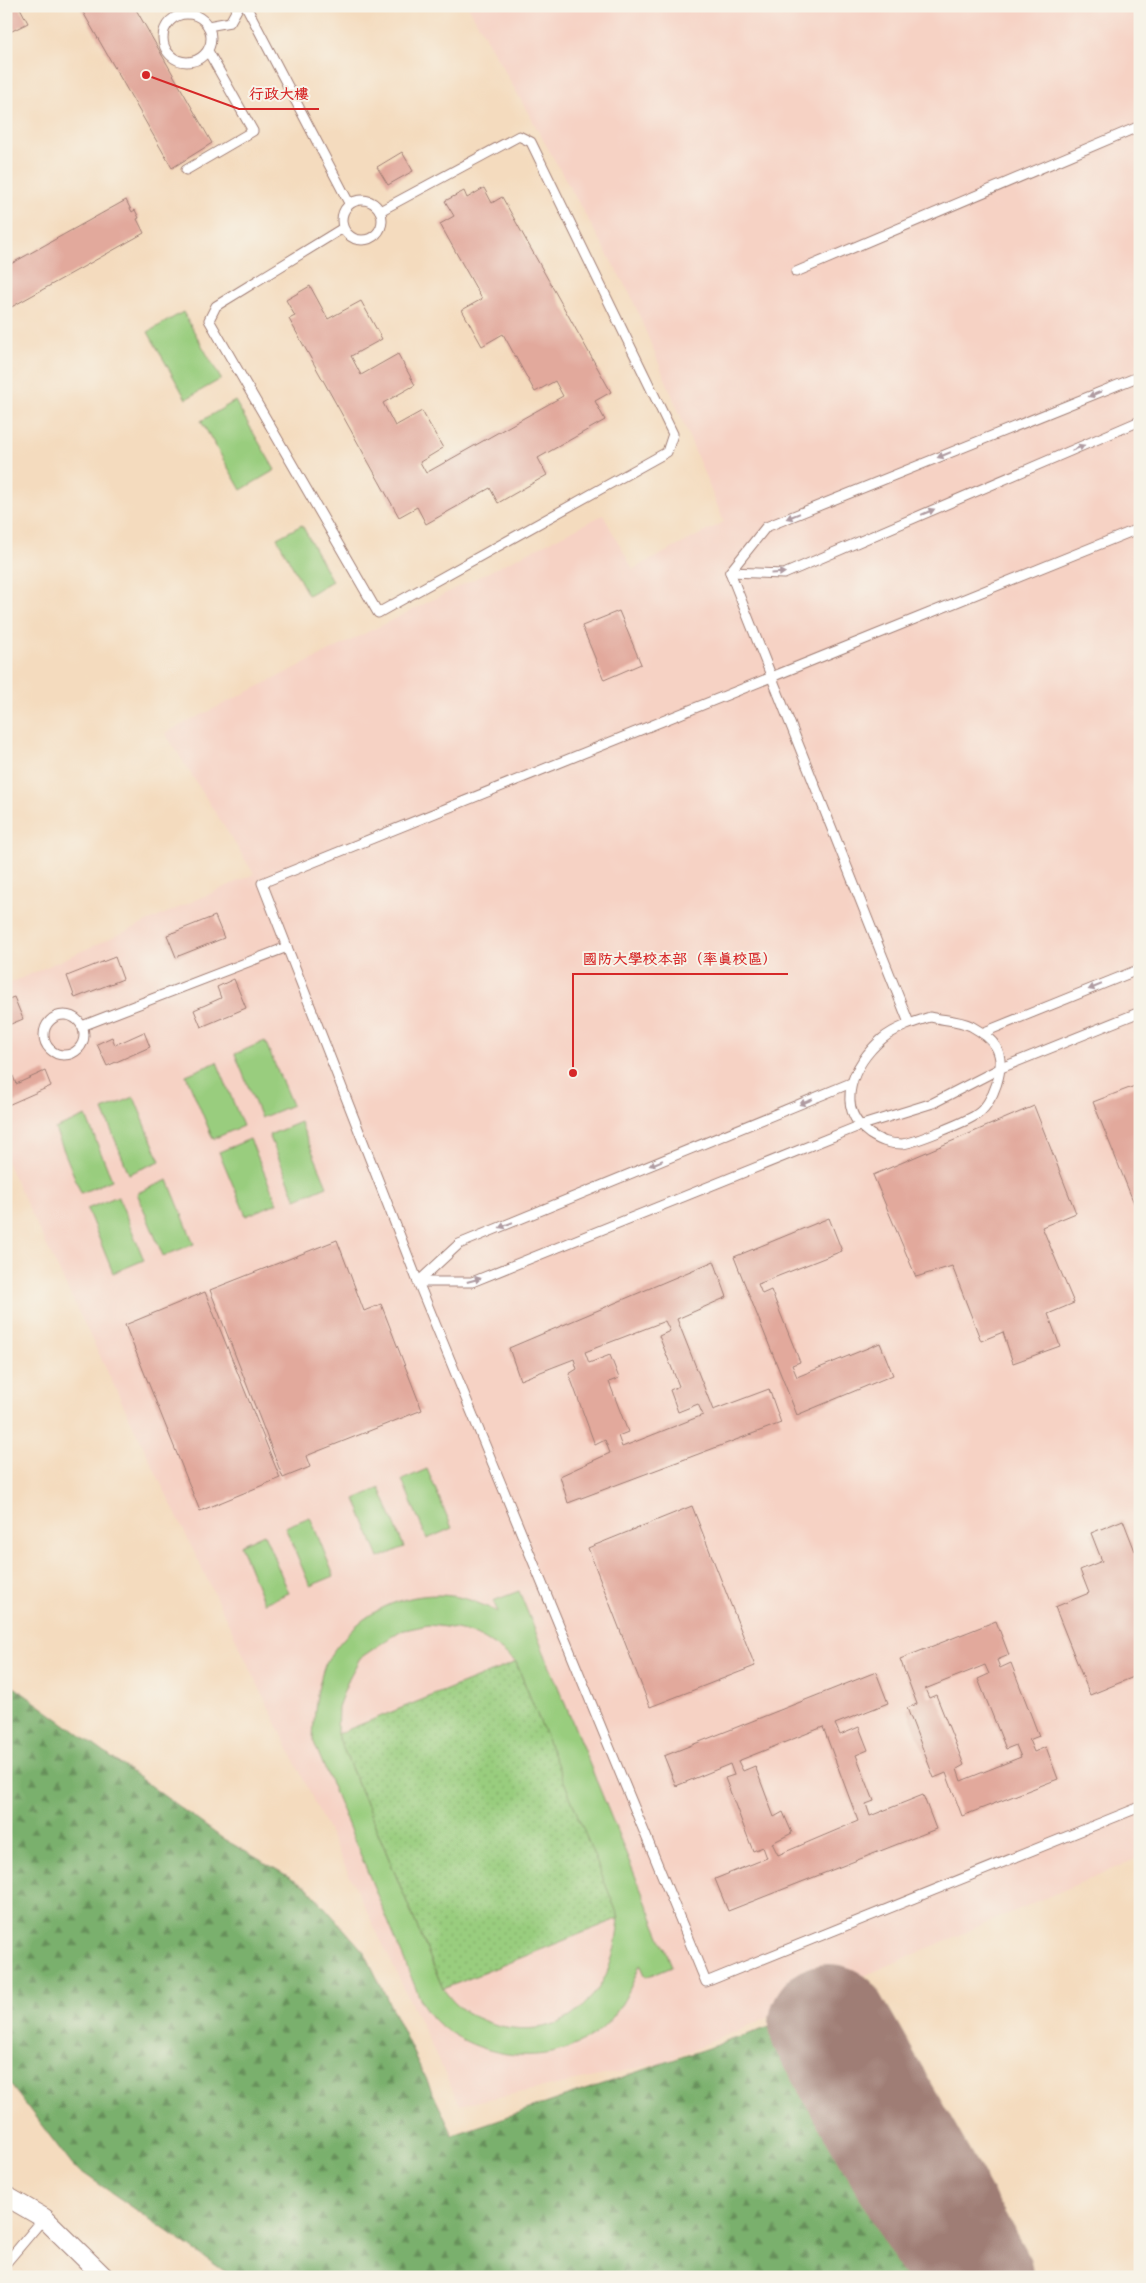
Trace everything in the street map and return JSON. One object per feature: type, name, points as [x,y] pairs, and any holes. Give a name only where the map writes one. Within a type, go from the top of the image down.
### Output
[{"type":"street","points":[[6,2196],[44,2218],[104,2277]]},
{"type":"lane","points":[[208,26],[230,22],[239,6]]},
{"type":"lane","points":[[246,6],[349,204]]},
{"type":"lane","points":[[180,10],[201,18],[208,26],[212,37],[208,51],[201,58],[190,62],[178,60],[168,53],[164,42],[165,30],[180,10]]},
{"type":"lane","points":[[186,170],[252,131],[208,51]]},
{"type":"lane","points":[[796,272],[1140,126]]},
{"type":"lane","points":[[343,228],[216,306],[210,320],[378,612],[667,452],[673,434],[532,142],[519,136],[380,211]]},
{"type":"lane","points":[[358,200],[367,200],[375,204],[380,211],[382,220],[380,229],[374,236],[366,240],[357,240],[349,236],[343,228],[341,220],[349,204],[358,200]]},
{"type":"lane","points":[[730,572],[766,527],[1140,376]]},
{"type":"lane","points":[[730,572],[784,574],[1140,421]]},
{"type":"lane","points":[[1140,528],[262,882],[418,1282],[706,1982],[1140,1807]]},
{"type":"lane","points":[[730,572],[909,1023]]},
{"type":"lane","points":[[82,1026],[287,947]]},
{"type":"lane","points":[[982,1032],[1140,969]]},
{"type":"lane","points":[[418,1282],[472,1282],[859,1126],[933,1103],[1001,1068],[1140,1012]]},
{"type":"lane","points":[[64,1014],[75,1018],[82,1026],[84,1038],[79,1048],[69,1054],[58,1054],[48,1048],[44,1037],[46,1026],[53,1017],[64,1014]]},
{"type":"lane","points":[[930,1017],[968,1024],[982,1032],[997,1048],[1001,1068],[994,1094],[978,1115],[904,1144],[882,1142],[859,1126],[849,1106],[851,1083],[862,1061],[882,1038],[909,1023],[930,1017]]},
{"type":"lane","points":[[418,1282],[459,1244],[851,1083]]},
{"type":"lane","points":[[6,2263],[44,2218]]},
{"type":"shaded area","points":[[468,6],[1140,6],[1140,1857],[662,2063],[460,2105],[6,1161],[6,985],[254,874],[165,733],[603,515],[633,569],[724,522],[632,298]]},
{"type":"green space","points":[[183,312],[221,379],[186,399],[148,332]]},
{"type":"green space","points":[[235,401],[275,470],[241,490],[201,421]]},
{"type":"green space","points":[[302,525],[332,581],[308,595],[277,538]]},
{"type":"green space","points":[[265,1041],[292,1105],[261,1118],[235,1054]]},
{"type":"green space","points":[[217,1062],[243,1126],[213,1139],[186,1075]]},
{"type":"green space","points":[[134,1097],[160,1161],[129,1174],[103,1110]]},
{"type":"green space","points":[[86,1116],[112,1180],[81,1193],[55,1129]]},
{"type":"green space","points":[[300,1122],[327,1186],[296,1199],[269,1135]]},
{"type":"green space","points":[[250,1139],[277,1203],[246,1216],[219,1152]]},
{"type":"green space","points":[[168,1180],[194,1244],[163,1256],[137,1193]]},
{"type":"green space","points":[[118,1196],[144,1260],[113,1273],[87,1209]]},
{"type":"green space","points":[[427,1469],[452,1528],[427,1539],[402,1480]]},
{"type":"green space","points":[[380,1488],[404,1547],[379,1558],[355,1499]]},
{"type":"green space","points":[[310,1517],[334,1576],[310,1586],[285,1527]]},
{"type":"green space","points":[[264,1534],[289,1593],[264,1603],[240,1545]]},
{"type":"green space","points":[[519,1591],[672,1966],[646,1977],[640,1964],[622,2004],[609,2022],[601,2029],[573,2046],[554,2052],[533,2055],[513,2055],[492,2051],[454,2035],[432,2018],[421,2001],[313,1740],[319,1683],[325,1665],[337,1647],[356,1625],[383,1608],[398,1601],[414,1597],[447,1595],[476,1602],[498,1612],[493,1601]],"holes":[[[428,1625],[476,1635],[495,1646],[516,1662],[619,1918],[612,1957],[601,1985],[580,2009],[570,2017],[543,2027],[513,2028],[484,2021],[458,2006],[443,1989],[337,1734],[338,1707],[349,1678],[360,1658],[400,1631]]]},
{"type":"green space","points":[[516,1662],[620,1918],[443,1989],[337,1734]]},
{"type":"green space","points":[[6,1681],[222,1838],[307,1887],[365,1953],[453,2135],[787,2021],[921,2277],[233,2277],[73,2166],[6,2079]]},
{"type":"building","points":[[6,6],[19,6],[28,23],[6,34]]},
{"type":"building","points":[[134,6],[212,143],[172,168],[80,7]]},
{"type":"building","points":[[402,152],[413,171],[388,185],[377,167]]},
{"type":"building","points":[[484,188],[492,203],[502,197],[611,392],[595,401],[605,420],[538,458],[547,475],[498,503],[490,488],[426,524],[417,507],[399,517],[289,319],[295,316],[286,300],[310,286],[328,319],[361,301],[382,339],[351,356],[361,375],[398,354],[415,385],[383,403],[395,426],[422,411],[443,448],[420,462],[426,473],[563,396],[555,381],[535,392],[503,334],[482,346],[462,310],[482,299],[440,224],[454,216],[445,201],[464,191],[467,198]]},
{"type":"building","points":[[126,200],[132,212],[135,210],[144,233],[6,310],[6,259],[9,265]]},
{"type":"building","points":[[619,611],[641,664],[604,680],[582,626]]},
{"type":"building","points":[[215,916],[224,938],[176,957],[167,935]]},
{"type":"building","points":[[115,957],[123,979],[75,998],[67,976]]},
{"type":"building","points":[[234,979],[246,1008],[201,1027],[194,1010],[221,998],[217,987]]},
{"type":"building","points":[[14,997],[23,1019],[6,1026],[6,1000]]},
{"type":"building","points":[[144,1032],[150,1047],[107,1066],[97,1044],[112,1037],[115,1045]]},
{"type":"building","points":[[45,1071],[51,1086],[8,1105],[6,1079],[13,1076],[16,1084]]},
{"type":"building","points":[[1140,1084],[1140,1218],[1093,1102]]},
{"type":"building","points":[[1034,1106],[1076,1213],[1042,1227],[1074,1303],[1048,1314],[1060,1346],[1013,1363],[1003,1332],[981,1341],[952,1266],[916,1277],[873,1175]]},
{"type":"building","points":[[829,1218],[842,1251],[758,1284],[762,1294],[771,1290],[800,1362],[792,1365],[797,1377],[880,1343],[893,1375],[797,1415],[734,1257]]},
{"type":"building","points":[[337,1240],[364,1311],[381,1304],[422,1410],[306,1456],[310,1467],[283,1478],[210,1290]]},
{"type":"building","points":[[714,1261],[727,1297],[677,1319],[713,1410],[769,1389],[781,1423],[568,1503],[560,1476],[610,1453],[605,1440],[595,1445],[569,1374],[577,1369],[574,1359],[520,1380],[509,1348]],"holes":[[[665,1321],[670,1331],[659,1336],[679,1386],[670,1390],[678,1412],[698,1404],[703,1415],[622,1447],[618,1436],[628,1432],[609,1382],[619,1378],[610,1355],[589,1363],[585,1352]]]},
{"type":"building","points":[[205,1292],[280,1478],[200,1511],[125,1325]]},
{"type":"building","points":[[692,1506],[755,1666],[650,1707],[588,1548]]},
{"type":"building","points":[[1123,1520],[1135,1551],[1140,1549],[1140,1685],[1136,1676],[1090,1695],[1055,1607],[1089,1593],[1080,1570],[1102,1561],[1091,1533]]},
{"type":"building","points":[[996,1621],[1009,1655],[997,1660],[1000,1668],[1011,1663],[1039,1736],[1029,1740],[1034,1752],[1046,1747],[1058,1779],[962,1816],[946,1773],[934,1778],[907,1708],[917,1704],[900,1659]],"holes":[[[985,1665],[989,1674],[978,1679],[1006,1749],[1016,1745],[1021,1757],[961,1781],[957,1769],[964,1765],[936,1695],[929,1698],[925,1689]]]},
{"type":"building","points":[[876,1672],[888,1703],[835,1724],[840,1735],[859,1727],[868,1750],[856,1755],[874,1801],[866,1804],[870,1816],[923,1795],[936,1829],[728,1911],[715,1879],[767,1858],[763,1847],[753,1851],[725,1778],[734,1775],[730,1764],[676,1786],[664,1756]],"holes":[[[823,1727],[858,1821],[778,1855],[772,1843],[792,1833],[783,1812],[774,1817],[755,1766],[743,1771],[738,1761]]]},
{"type":"runway","points":[[829,2024],[973,2277]]},
{"type":"place","name":"行政大樓","points":[[146,75]]},
{"type":"place","name":"國防大學校本部（率真校區）","points":[[573,1073]]}]
